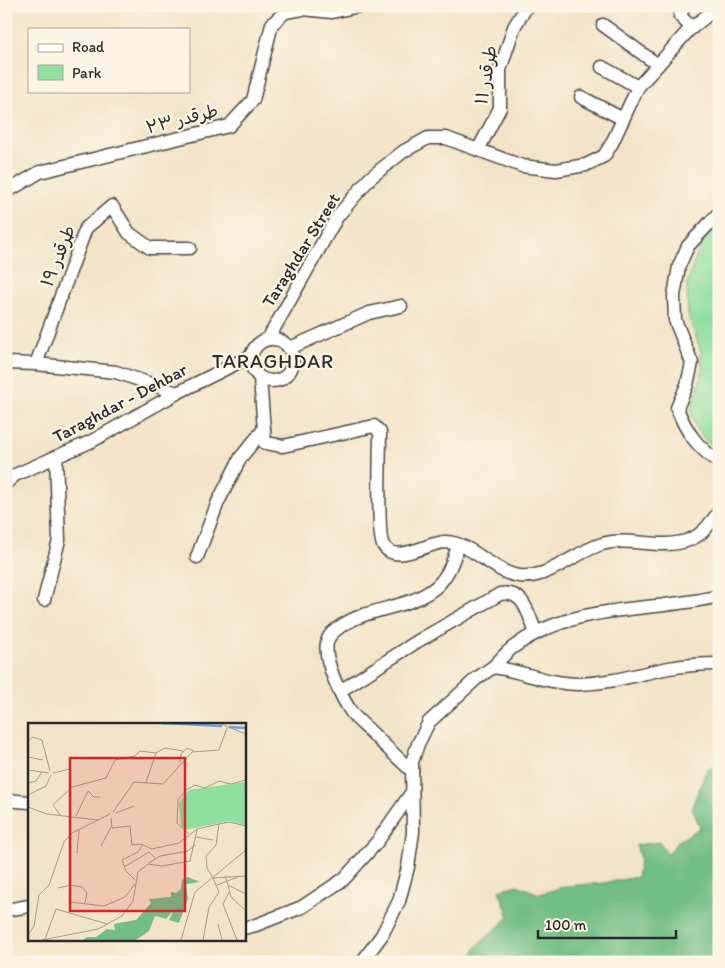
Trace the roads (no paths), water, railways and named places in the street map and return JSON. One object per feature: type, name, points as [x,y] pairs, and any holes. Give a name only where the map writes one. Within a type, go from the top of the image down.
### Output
[{"type":"street","name":"طرقدر ۲۳","points":[[6,192],[40,172],[228,126],[253,100],[272,24],[285,12],[303,9],[332,12],[359,6]]},
{"type":"street","name":"طرقدر ۱۱","points":[[478,150],[500,108],[500,70],[514,27],[527,6]]},
{"type":"street","name":"Taraghdar Street","points":[[268,339],[337,217],[370,178],[404,150],[428,138],[446,138],[522,166],[556,170],[586,164],[604,156],[624,119],[638,87],[692,28],[719,6]]},
{"type":"street","points":[[682,11],[692,28]]},
{"type":"street","points":[[603,25],[658,65]]},
{"type":"street","points":[[602,67],[638,87]]},
{"type":"street","points":[[581,97],[624,119]]},
{"type":"street","name":"طرقدر ۱۹","points":[[36,364],[86,228],[112,206],[129,233],[150,248],[190,248]]},
{"type":"street","points":[[719,213],[688,246],[679,266],[674,296],[675,320],[692,363],[687,385],[677,408],[684,426],[698,445],[719,462]]},
{"type":"street","points":[[290,348],[369,313],[401,306]]},
{"type":"street","points":[[276,339],[284,342],[290,348],[293,364],[290,372],[284,378],[268,381],[260,378],[254,372],[251,356],[254,348],[260,342],[276,339]]},
{"type":"street","name":"Taraghdar - Dehbar","points":[[6,483],[15,475],[92,441],[178,392],[251,356]]},
{"type":"street","points":[[6,363],[116,372],[178,392]]},
{"type":"street","points":[[260,378],[265,443],[283,446],[374,426],[380,432],[380,528],[382,544],[390,552],[403,554],[436,543],[448,542],[458,545],[514,576],[536,576],[601,545],[621,543],[670,545],[688,540],[702,533],[719,512]]},
{"type":"street","points":[[197,557],[218,502],[241,456],[264,429]]},
{"type":"street","points":[[44,600],[59,540],[56,457]]},
{"type":"street","points":[[412,771],[352,714],[340,691],[327,658],[326,644],[329,636],[341,626],[358,617],[410,601],[430,592],[445,578],[454,561],[458,545]]},
{"type":"street","points":[[340,691],[418,641],[500,594],[509,593],[517,596],[523,604],[536,633]]},
{"type":"street","points":[[362,962],[382,935],[399,900],[408,867],[413,832],[412,762],[418,744],[429,722],[476,679],[493,667],[514,646],[548,627],[598,613],[719,596]]},
{"type":"street","points":[[493,667],[508,669],[539,679],[577,684],[614,681],[668,668],[719,664]]},
{"type":"street","points":[[245,928],[256,926],[302,907],[344,879],[376,842],[412,792]]},
{"type":"street","points":[[6,800],[28,802]]},
{"type":"street","points":[[6,908],[28,906]]},
{"type":"district","name":"TARAGHDAR","points":[[273,361]]}]
